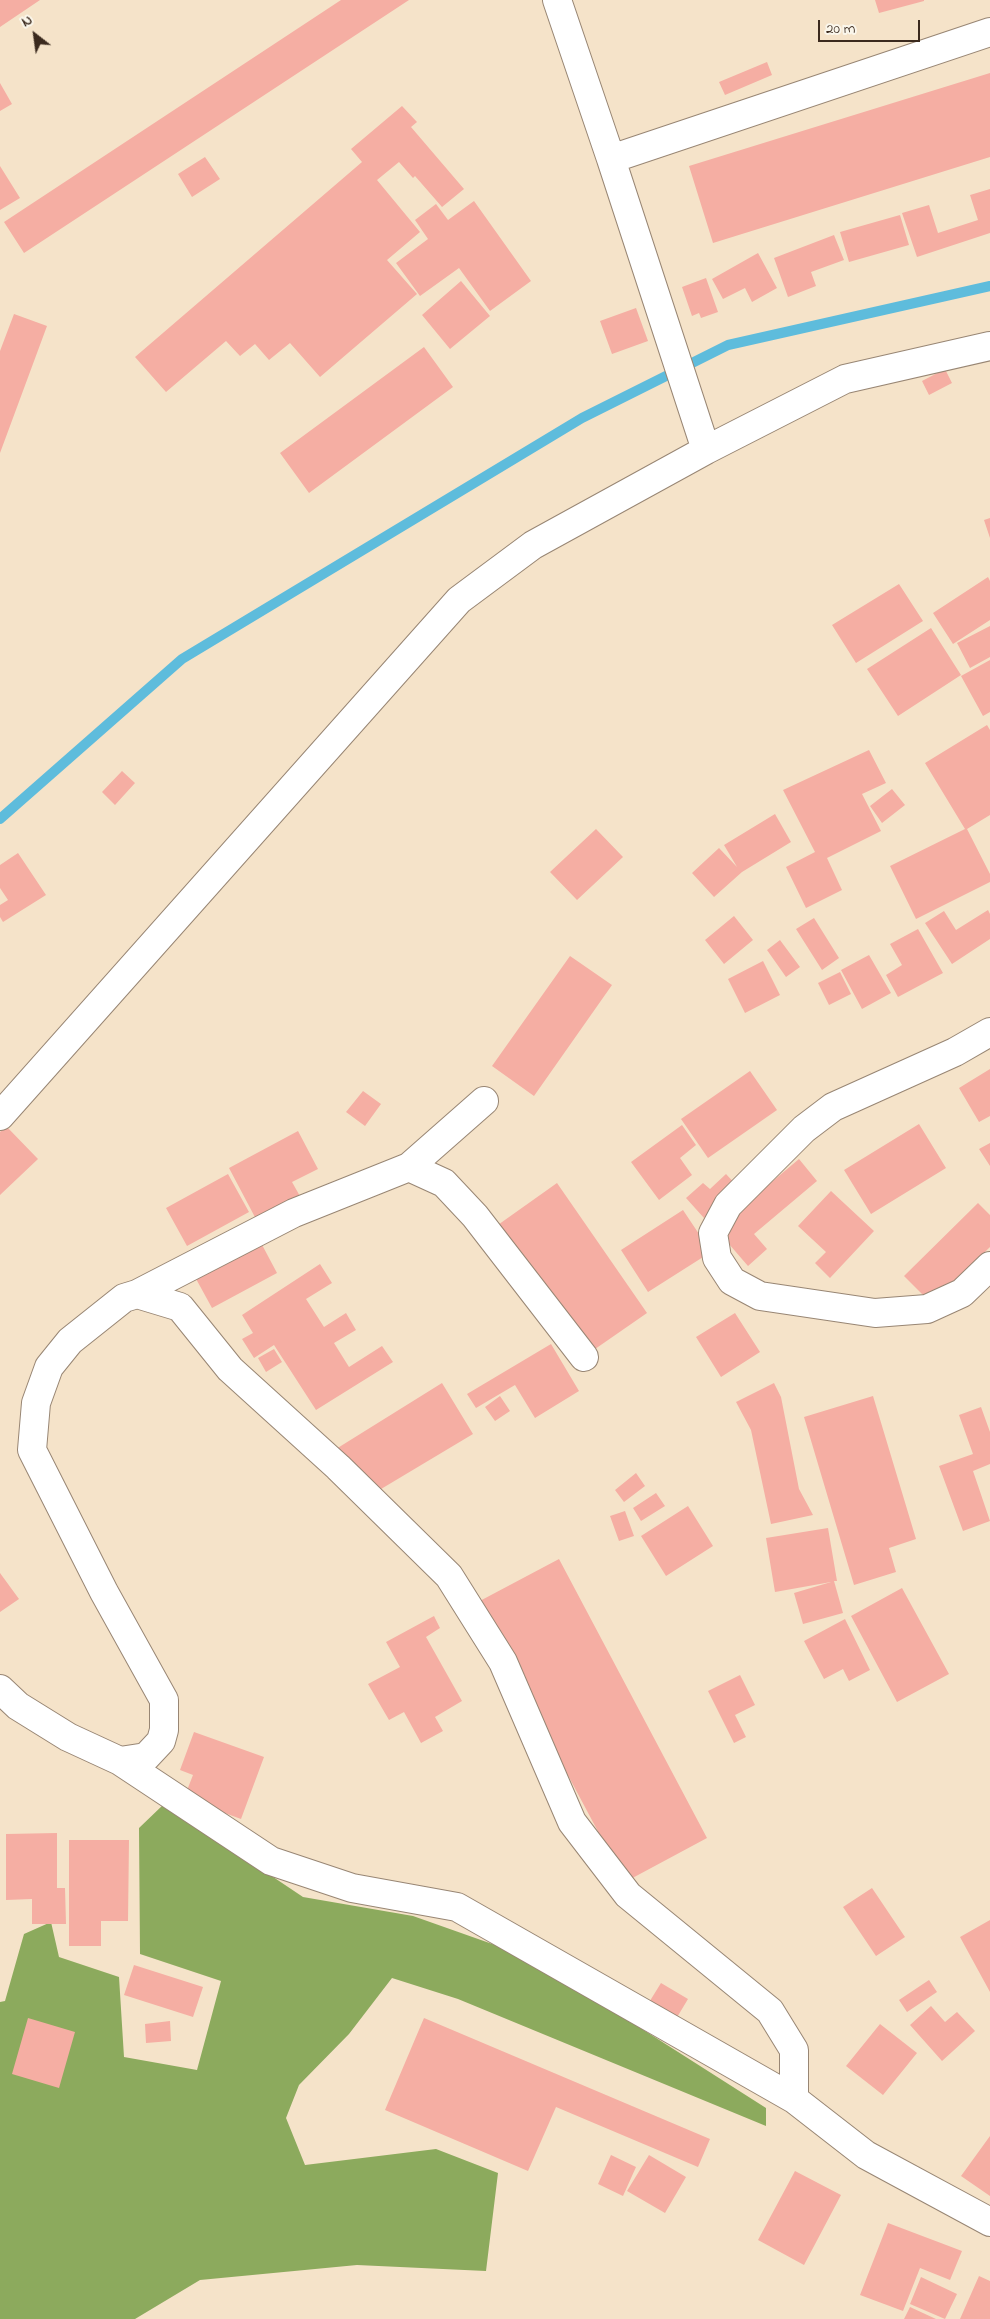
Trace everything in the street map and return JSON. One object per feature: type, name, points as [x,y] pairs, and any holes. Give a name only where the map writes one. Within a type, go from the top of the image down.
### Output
[{"type":"street","points":[[557,0],[706,450]]},
{"type":"street","points":[[611,159],[990,32]]},
{"type":"street","points":[[0,1116],[459,600],[532,545],[706,450],[845,379],[990,346]]},
{"type":"street","points":[[990,1032],[955,1052],[833,1107],[804,1129],[728,1205],[713,1233],[717,1258],[732,1281],[760,1296],[875,1313],[927,1309],[962,1293],[990,1266]]},
{"type":"street","points":[[120,1761],[146,1757],[162,1741],[164,1700],[104,1592],[32,1450],[36,1403],[49,1366],[70,1341],[124,1298],[137,1294],[294,1213],[409,1167],[484,1101]]},
{"type":"street","points":[[409,1167],[444,1183],[475,1216],[584,1357]]},
{"type":"street","points":[[137,1294],[180,1307],[230,1369],[338,1467],[449,1576],[503,1662],[572,1822],[628,1895],[770,2011],[794,2050],[794,2099]]},
{"type":"street","points":[[0,1689],[18,1706],[68,1736],[120,1761],[271,1861],[352,1888],[457,1907],[794,2099],[866,2155],[990,2222]]},
{"type":"green space","points":[[164,1804],[303,1897],[413,1916],[529,1957],[766,2108],[766,2126],[458,1999],[392,1978],[349,2034],[299,2085],[286,2118],[305,2165],[436,2149],[498,2173],[486,2271],[357,2265],[200,2280],[135,2319],[0,2319],[0,2002],[5,2001],[24,1934],[51,1922],[59,1957],[119,1977],[124,2057],[197,2070],[221,1981],[140,1954],[139,1828]]},
{"type":"building","points":[[0,0],[40,0],[0,27]]},
{"type":"building","points":[[341,0],[409,0],[24,253],[4,222]]},
{"type":"building","points":[[875,0],[924,0],[924,1],[879,13]]},
{"type":"building","points":[[767,62],[772,75],[725,95],[719,82]]},
{"type":"building","points":[[990,73],[990,157],[713,243],[689,166]]},
{"type":"building","points":[[0,83],[12,104],[0,111]]},
{"type":"building","points":[[402,106],[417,122],[411,127],[464,189],[442,207],[415,176],[413,178],[399,162],[377,180],[420,232],[387,260],[417,294],[320,377],[290,343],[269,360],[255,344],[240,356],[226,341],[166,392],[135,357],[362,162],[351,149]]},
{"type":"building","points":[[205,157],[220,179],[192,197],[178,174]]},
{"type":"building","points":[[0,166],[20,198],[0,210]]},
{"type":"building","points":[[990,189],[990,233],[917,257],[902,213],[929,205],[938,233],[978,220],[970,195]]},
{"type":"building","points":[[474,201],[531,281],[490,311],[459,268],[420,296],[396,263],[428,239],[415,220],[436,204],[448,220]]},
{"type":"building","points":[[900,215],[909,245],[849,262],[840,232]]},
{"type":"building","points":[[834,235],[844,260],[811,272],[816,286],[788,297],[774,258]]},
{"type":"building","points":[[758,253],[777,288],[752,302],[745,288],[723,299],[712,279]]},
{"type":"building","points":[[706,278],[718,312],[701,318],[699,313],[692,316],[682,287]]},
{"type":"building","points":[[461,281],[490,316],[450,349],[422,315]]},
{"type":"building","points":[[636,308],[648,341],[612,354],[600,321]]},
{"type":"building","points":[[14,314],[47,326],[0,453],[0,351]]},
{"type":"building","points":[[424,347],[453,387],[309,493],[280,453]]},
{"type":"building","points":[[945,369],[952,383],[929,395],[922,381]]},
{"type":"building","points":[[990,518],[990,538],[984,520]]},
{"type":"building","points":[[988,577],[990,581],[990,620],[953,644],[933,613]]},
{"type":"building","points":[[899,584],[923,621],[856,663],[832,625]]},
{"type":"building","points":[[990,626],[990,657],[970,668],[957,643]]},
{"type":"building","points":[[931,628],[961,675],[898,716],[867,669]]},
{"type":"building","points":[[990,660],[990,712],[983,716],[961,676]]},
{"type":"building","points":[[987,725],[990,730],[990,815],[967,829],[990,874],[990,882],[916,919],[890,866],[965,829],[925,763]]},
{"type":"building","points":[[869,750],[886,783],[862,794],[881,831],[827,858],[842,890],[806,908],[786,867],[815,852],[783,790]]},
{"type":"building","points":[[122,771],[135,783],[115,805],[102,792]]},
{"type":"building","points":[[892,789],[905,805],[882,823],[870,806]]},
{"type":"building","points":[[775,814],[791,842],[742,872],[714,897],[692,873],[719,848],[737,867],[724,845]]},
{"type":"building","points":[[596,829],[623,857],[577,900],[550,872]]},
{"type":"building","points":[[18,853],[46,895],[3,922],[0,917],[0,905],[8,900],[0,888],[0,865]]},
{"type":"building","points":[[988,910],[990,914],[990,939],[952,964],[925,923],[944,911],[956,930]]},
{"type":"building","points":[[734,916],[753,940],[724,964],[705,940]]},
{"type":"building","points":[[814,918],[839,958],[822,970],[796,929]]},
{"type":"building","points":[[918,929],[943,973],[898,997],[886,975],[902,965],[890,944]]},
{"type":"building","points":[[780,940],[800,967],[786,977],[767,950]]},
{"type":"building","points":[[869,955],[891,993],[862,1009],[841,970]]},
{"type":"building","points":[[570,956],[612,985],[534,1096],[492,1066]]},
{"type":"building","points":[[763,961],[780,995],[745,1013],[728,979]]},
{"type":"building","points":[[840,972],[851,994],[829,1005],[818,983]]},
{"type":"building","points":[[990,1069],[990,1116],[979,1122],[959,1088]]},
{"type":"building","points":[[750,1071],[777,1110],[708,1158],[681,1119]]},
{"type":"building","points":[[363,1091],[381,1104],[365,1126],[346,1112]]},
{"type":"building","points":[[919,1124],[946,1168],[871,1214],[844,1170]]},
{"type":"building","points":[[682,1125],[696,1145],[680,1158],[692,1175],[659,1200],[631,1162]]},
{"type":"building","points":[[6,1126],[38,1159],[0,1195],[0,1132]]},
{"type":"building","points":[[298,1131],[318,1169],[292,1182],[301,1198],[257,1221],[229,1168]]},
{"type":"building","points":[[990,1143],[990,1166],[979,1149]]},
{"type":"building","points":[[799,1159],[817,1181],[754,1234],[767,1249],[748,1266],[716,1229]]},
{"type":"building","points":[[228,1174],[249,1212],[187,1246],[166,1208]]},
{"type":"building","points":[[726,1174],[738,1187],[704,1218],[686,1198],[703,1183],[710,1189]]},
{"type":"building","points":[[557,1183],[647,1313],[585,1356],[495,1227]]},
{"type":"building","points":[[831,1191],[874,1231],[830,1278],[815,1263],[826,1252],[798,1226]]},
{"type":"building","points":[[978,1203],[990,1215],[990,1247],[932,1304],[904,1276]]},
{"type":"building","points":[[683,1210],[711,1252],[648,1292],[621,1250]]},
{"type":"building","points":[[260,1241],[277,1273],[212,1308],[195,1277]]},
{"type":"building","points":[[320,1264],[332,1283],[306,1299],[324,1327],[346,1313],[356,1330],[334,1343],[349,1367],[382,1346],[393,1362],[316,1410],[274,1345],[254,1358],[242,1339],[253,1333],[242,1315]]},
{"type":"building","points":[[735,1313],[760,1352],[721,1377],[696,1337]]},
{"type":"building","points":[[551,1344],[579,1391],[535,1418],[515,1385],[476,1408],[467,1394]]},
{"type":"building","points":[[274,1349],[282,1362],[266,1372],[258,1358]]},
{"type":"building","points":[[442,1383],[473,1434],[366,1498],[336,1449]]},
{"type":"building","points":[[774,1383],[781,1397],[799,1489],[813,1515],[771,1524],[751,1430],[736,1402]]},
{"type":"building","points":[[500,1396],[510,1411],[495,1421],[485,1407]]},
{"type":"building","points":[[873,1396],[916,1539],[889,1548],[896,1572],[854,1585],[804,1417]]},
{"type":"building","points":[[981,1407],[990,1432],[990,1464],[973,1471],[990,1521],[963,1531],[939,1466],[973,1454],[959,1415]]},
{"type":"building","points":[[636,1473],[645,1486],[624,1502],[615,1490]]},
{"type":"building","points":[[656,1493],[665,1506],[641,1521],[633,1508]]},
{"type":"building","points":[[688,1506],[713,1546],[666,1576],[641,1536]]},
{"type":"building","points":[[625,1511],[634,1536],[619,1541],[610,1516]]},
{"type":"building","points":[[828,1528],[837,1581],[834,1581],[843,1613],[803,1624],[794,1593],[831,1582],[775,1592],[766,1538]]},
{"type":"building","points":[[559,1559],[707,1838],[625,1882],[476,1603]]},
{"type":"building","points":[[0,1573],[19,1599],[0,1612]]},
{"type":"building","points":[[902,1588],[949,1674],[897,1702],[851,1616]]},
{"type":"building","points":[[434,1616],[440,1628],[426,1637],[462,1701],[435,1717],[443,1731],[421,1743],[404,1712],[389,1720],[368,1684],[400,1667],[386,1642]]},
{"type":"building","points":[[845,1619],[870,1670],[849,1681],[843,1669],[824,1679],[804,1641]]},
{"type":"building","points":[[740,1675],[755,1705],[735,1715],[746,1737],[734,1743],[708,1691]]},
{"type":"building","points":[[194,1732],[264,1757],[241,1819],[184,1798],[193,1775],[180,1770]]},
{"type":"building","points":[[57,1833],[57,1888],[65,1888],[66,1924],[32,1924],[32,1899],[6,1900],[6,1834]]},
{"type":"building","points":[[69,1840],[129,1840],[128,1921],[101,1921],[101,1946],[69,1946]]},
{"type":"building","points":[[872,1888],[905,1937],[876,1956],[843,1907]]},
{"type":"building","points":[[990,1920],[990,1992],[960,1937]]},
{"type":"building","points":[[134,1965],[203,1987],[193,2017],[124,1995]]},
{"type":"building","points":[[929,1980],[937,1992],[907,2012],[899,2000]]},
{"type":"building","points":[[661,1983],[688,1999],[676,2019],[648,2004]]},
{"type":"building","points":[[931,2006],[945,2022],[957,2012],[975,2031],[942,2061],[910,2025]]},
{"type":"building","points":[[28,2018],[75,2032],[59,2088],[12,2074]]},
{"type":"building","points":[[424,2018],[710,2139],[698,2167],[556,2107],[528,2171],[385,2110]]},
{"type":"building","points":[[170,2021],[171,2041],[146,2043],[145,2024]]},
{"type":"building","points":[[880,2024],[917,2053],[883,2095],[846,2066]]},
{"type":"building","points":[[990,2136],[990,2196],[961,2176]]},
{"type":"building","points":[[611,2155],[636,2167],[623,2196],[598,2184]]},
{"type":"building","points":[[649,2155],[686,2177],[665,2213],[627,2191]]},
{"type":"building","points":[[795,2171],[841,2195],[804,2265],[758,2240]]},
{"type":"building","points":[[888,2223],[962,2251],[950,2280],[920,2268],[903,2311],[860,2295]]},
{"type":"building","points":[[979,2276],[990,2281],[990,2319],[960,2319]]},
{"type":"building","points":[[921,2277],[957,2294],[945,2319],[910,2304]]},
{"type":"building","points":[[910,2307],[936,2319],[904,2319]]},
{"type":"waterway","points":[[0,819],[182,659],[582,418],[728,345],[990,286]]}]
